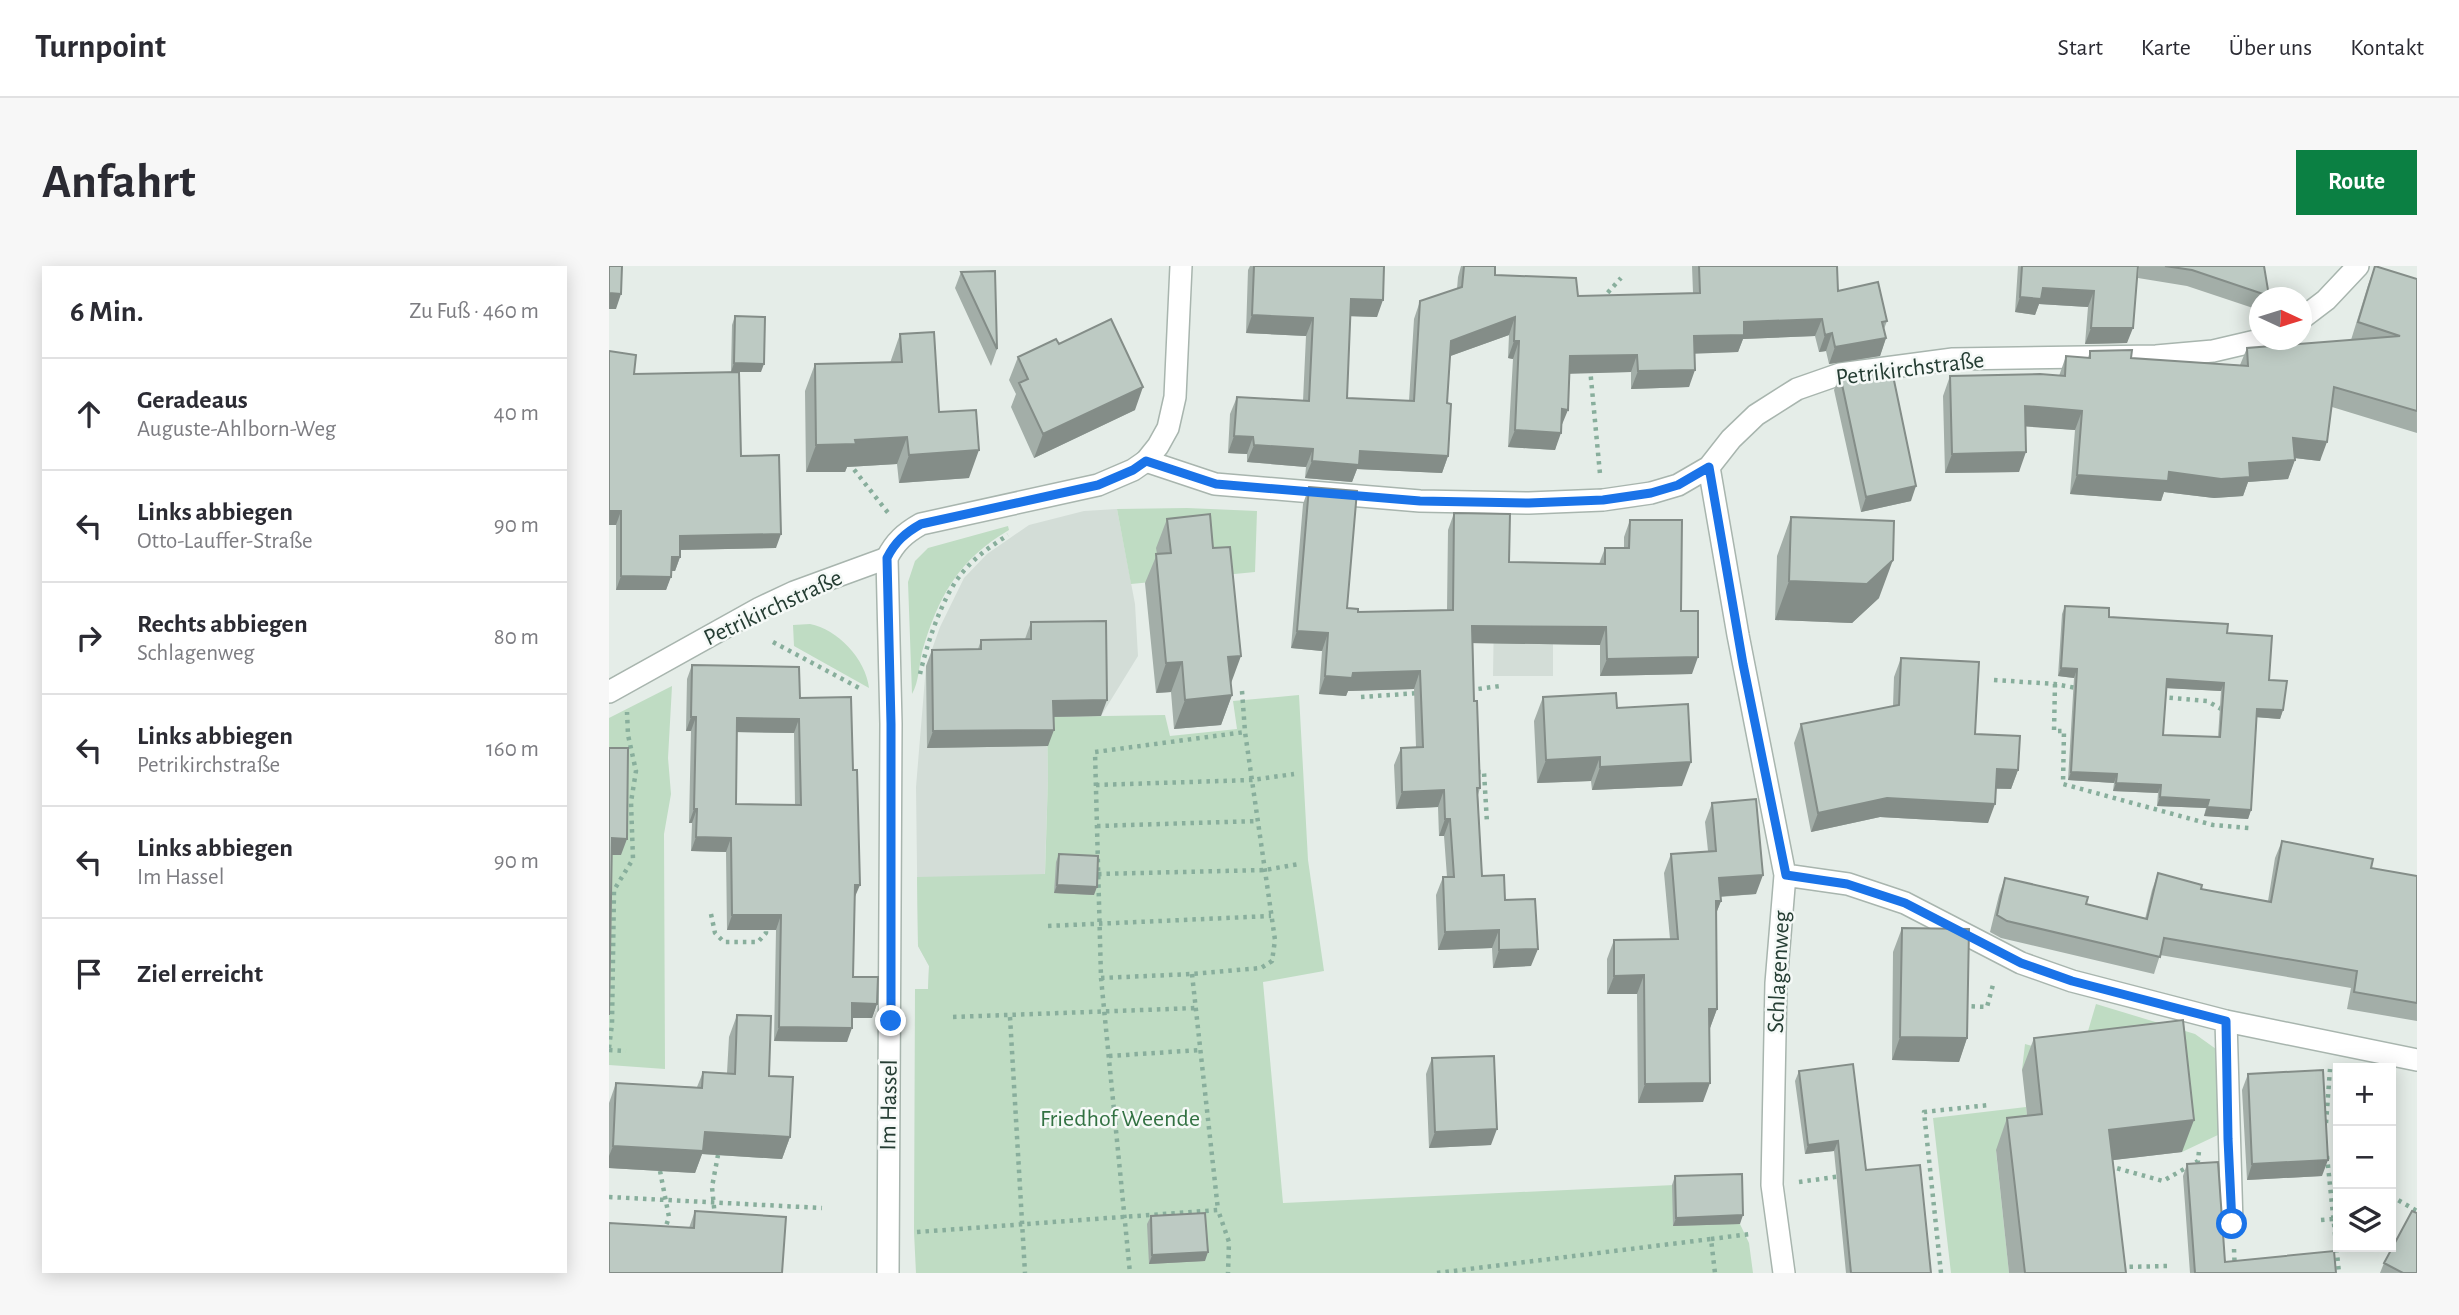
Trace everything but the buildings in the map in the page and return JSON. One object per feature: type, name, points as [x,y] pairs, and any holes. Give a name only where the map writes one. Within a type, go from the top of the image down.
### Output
[{"type":"street","points":[[887,558],[893,545],[904,534],[921,524],[1098,485],[1133,470],[1146,461],[1168,428],[1175,397],[1181,266]]},
{"type":"street","points":[[2312,311],[2326,300],[2358,266]]},
{"type":"street","name":"Petrikirchstraße","points":[[1146,461],[1216,484],[1420,501],[1529,503],[1603,500],[1651,493],[1678,485],[1709,467],[1731,439],[1756,415],[1797,389],[1840,374],[1953,359],[2156,356],[2213,351],[2249,343]]},
{"type":"street","name":"Schlagenweg","points":[[1709,467],[1740,644],[1786,875],[1776,983],[1773,1185],[1784,1273]]},
{"type":"street","name":"Petrikirchstraße","points":[[617,688],[760,608],[794,592],[887,558]]},
{"type":"street","name":"Im Hassel","points":[[887,558],[891,724],[888,1273]]},
{"type":"street","points":[[1786,875],[1847,884],[1905,903],[2021,963],[2072,981],[2226,1021],[2417,1060]]},
{"type":"street","points":[[2226,1021],[2232,1224]]},
{"type":"path","points":[[1594,309],[1621,278]]},
{"type":"path","points":[[1589,360],[1603,500]]},
{"type":"path","points":[[851,462],[852,467],[904,534]]},
{"type":"path","points":[[1994,680],[2055,684],[2082,689]]},
{"type":"path","points":[[2055,684],[2055,730],[2064,731],[2063,784],[2213,825],[2249,828]]},
{"type":"path","points":[[1467,690],[1500,686]]},
{"type":"path","points":[[617,688],[636,771],[631,809],[632,859],[614,890],[611,905],[609,1049],[626,1051]]},
{"type":"path","points":[[1101,978],[1261,968],[1272,961],[1275,940],[1245,732],[1242,691]]},
{"type":"path","points":[[1361,696],[1427,693]]},
{"type":"path","points":[[2158,697],[2207,701],[2220,709],[2232,710]]},
{"type":"path","points":[[1130,1273],[1101,978],[1095,752],[1245,732]]},
{"type":"path","points":[[1473,772],[1484,772],[1487,823]]},
{"type":"path","points":[[1096,785],[1252,780],[1294,774]]},
{"type":"path","points":[[622,809],[631,809]]},
{"type":"path","points":[[1097,826],[1258,821]]},
{"type":"path","points":[[1098,874],[1265,870],[1299,864]]},
{"type":"path","points":[[711,914],[715,933],[724,942],[758,942],[766,933],[767,921]]},
{"type":"path","points":[[1048,926],[1271,916]]},
{"type":"path","points":[[1960,1006],[1987,1007],[2002,953]]},
{"type":"path","points":[[1192,974],[1217,1210],[1229,1242],[1228,1273]]},
{"type":"path","points":[[953,1017],[1010,1017],[1196,1008]]},
{"type":"path","points":[[1010,1017],[1025,1273]]},
{"type":"path","points":[[2325,1133],[2332,1043]]},
{"type":"path","points":[[1109,1056],[1200,1050]]},
{"type":"path","points":[[1934,1271],[1941,1272],[1924,1112],[1989,1105]]},
{"type":"path","points":[[2321,1220],[2333,1219],[2326,1145]]},
{"type":"path","points":[[2097,1162],[2163,1181],[2198,1161],[2199,1150]]},
{"type":"path","points":[[716,1225],[712,1187],[718,1155]]},
{"type":"path","points":[[1919,1165],[1930,1164]]},
{"type":"path","points":[[660,1171],[669,1217],[662,1238]]},
{"type":"path","points":[[1773,1185],[1854,1174]]},
{"type":"path","points":[[609,1197],[822,1208]]},
{"type":"path","points":[[2396,1199],[2417,1211]]},
{"type":"path","points":[[888,1234],[1217,1210]]},
{"type":"path","points":[[1440,1273],[1779,1232]]},
{"type":"path","points":[[1711,1240],[1715,1273]]},
{"type":"path","points":[[2337,1252],[2339,1273]]},
{"type":"path","points":[[2109,1267],[2169,1266]]},
{"type":"shaded area","points":[[1117,509],[1135,604],[1138,656],[1101,716],[1047,718],[1048,778],[1041,987],[928,989],[929,966],[918,946],[916,787],[926,666],[940,627],[964,578],[987,554],[1029,525],[1084,511]]},
{"type":"shaded area","points":[[1494,614],[1553,615],[1553,676],[1493,676]]},
{"type":"green space","points":[[1117,509],[1257,511],[1255,572],[1131,584]]},
{"type":"green space","points":[[1008,526],[1009,530],[963,567],[943,597],[928,632],[912,694],[908,582],[915,561],[928,548]]},
{"type":"green space","points":[[810,624],[830,632],[849,647],[862,666],[869,688],[794,646],[793,625]]},
{"type":"green space","points":[[672,686],[668,758],[671,794],[664,834],[665,1069],[609,1065],[609,718]]},
{"type":"green space","name":"Friedhof Weende","points":[[1299,695],[1308,860],[1324,971],[1263,982],[1283,1203],[1739,1182],[1740,1224],[1749,1243],[1753,1273],[916,1273],[915,989],[928,989],[929,966],[918,946],[917,877],[1045,874],[1047,717],[1165,715],[1170,736],[1237,729],[1233,701]]},
{"type":"green space","points":[[2096,1004],[2195,1034],[2216,1049],[2220,1134],[2182,1152],[2171,1053],[2022,1070],[2025,1044],[2053,1052],[2083,1048]]},
{"type":"green space","points":[[2026,1107],[2031,1146],[1996,1151],[2009,1273],[1951,1273],[1933,1118]]},
{"type":"route","points":[[891,1021],[891,724],[887,558],[893,545],[904,534],[921,524],[1098,485],[1133,470],[1146,461],[1216,484],[1420,501],[1529,503],[1603,500],[1651,493],[1678,485],[1709,467],[1743,664],[1786,875],[1847,884],[1905,903],[2021,963],[2072,981],[2226,1021],[2232,1224]]}]
